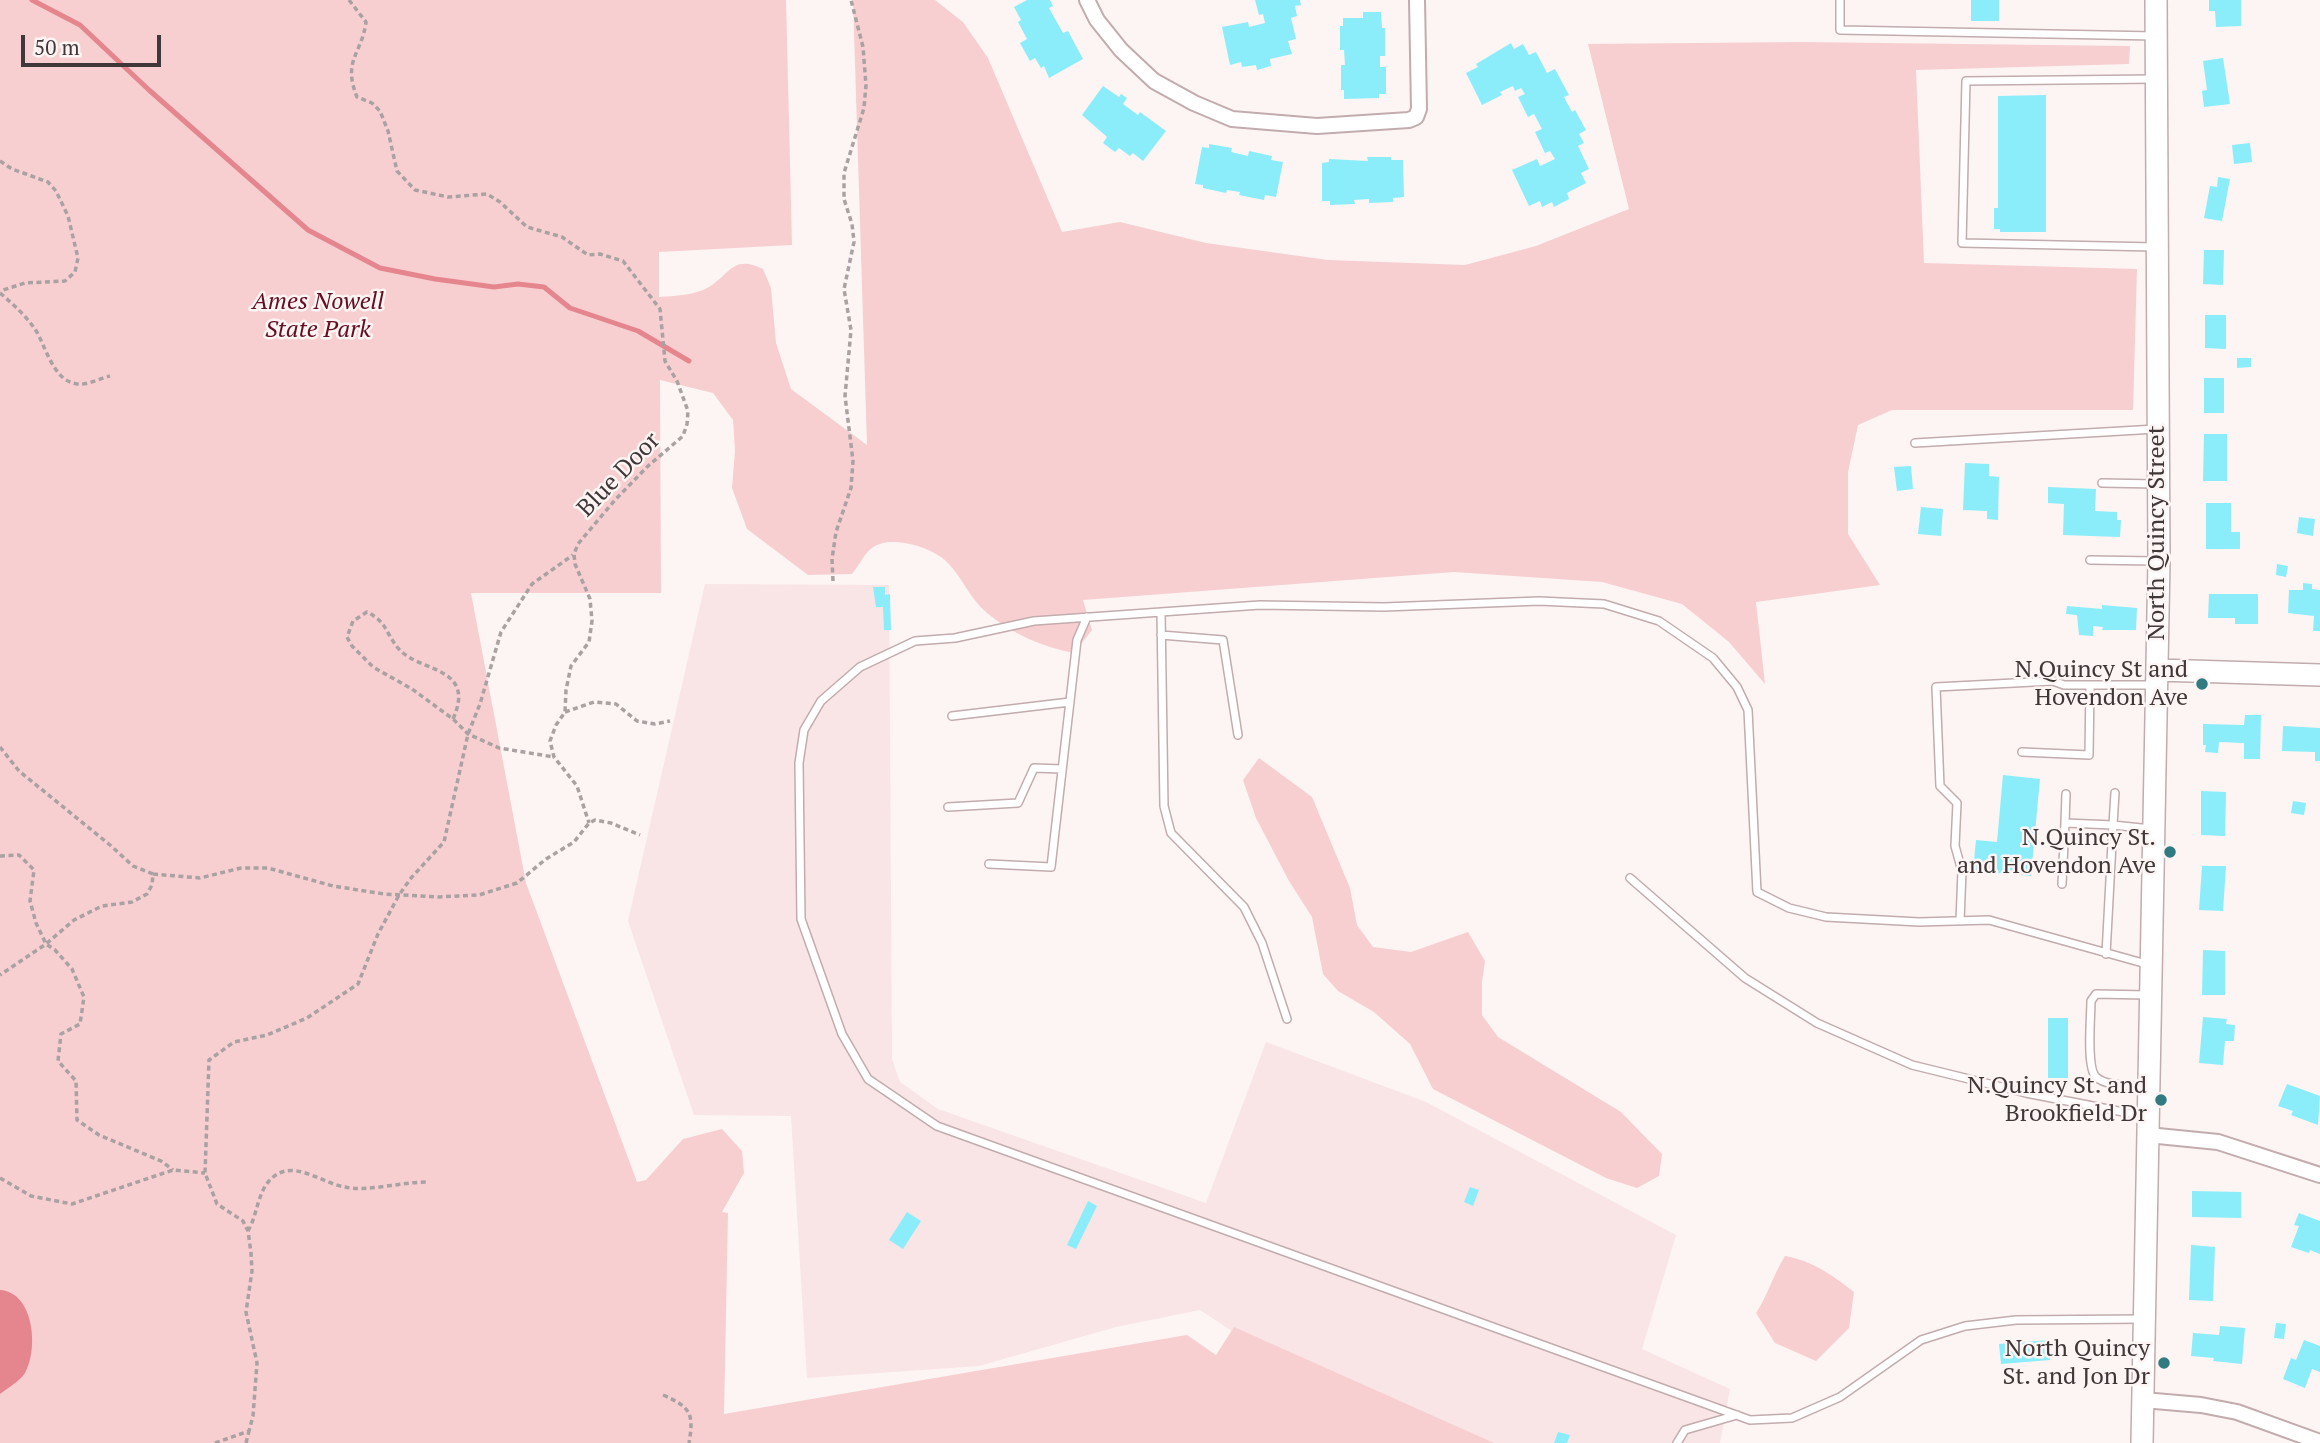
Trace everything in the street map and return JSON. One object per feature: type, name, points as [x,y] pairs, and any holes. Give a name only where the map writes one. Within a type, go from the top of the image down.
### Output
[{"type":"main road","name":"North Quincy Street","points":[[2142,1443],[2159,561],[2156,0]]},
{"type":"main road","points":[[2157,678],[2320,676]]},
{"type":"street","points":[[1087,0],[1097,20],[1121,50],[1154,81],[1194,103],[1232,119],[1317,126],[1409,120],[1416,117],[1419,109],[1417,0]]},
{"type":"street","points":[[2148,1126],[2218,1142],[2320,1175]]},
{"type":"street","points":[[2143,1400],[2201,1405],[2237,1412],[2320,1441]]},
{"type":"lane","points":[[1840,0],[1839,30],[2156,36]]},
{"type":"lane","points":[[2156,79],[1966,81],[1962,243],[2156,247]]},
{"type":"lane","points":[[1915,443],[2157,429]]},
{"type":"lane","points":[[2102,483],[2158,484]]},
{"type":"lane","points":[[2090,560],[2159,561]]},
{"type":"lane","points":[[2144,1319],[2016,1320],[1965,1325],[1921,1340],[1840,1397],[1792,1418],[1750,1420],[937,1126],[868,1079],[842,1034],[801,919],[799,763],[804,730],[821,701],[860,667],[915,641],[955,638],[1034,621],[1260,605],[1384,607],[1539,601],[1604,604],[1659,621],[1713,658],[1737,687],[1748,710],[1757,892],[1789,908],[1826,918],[1919,922],[1989,920],[2152,965]]},
{"type":"lane","points":[[1161,612],[1164,806],[1171,833],[1244,907],[1262,943],[1287,1018]]},
{"type":"lane","points":[[989,863],[1051,867],[1077,640],[1087,617]]},
{"type":"lane","points":[[1161,635],[1223,640],[1238,735]]},
{"type":"lane","points":[[1960,921],[1962,871],[1955,846],[1957,803],[1940,786],[1936,687],[2053,681],[2064,685],[2090,685],[2157,678]]},
{"type":"lane","points":[[2022,752],[2090,755],[2090,685]]},
{"type":"lane","points":[[952,716],[1070,702]]},
{"type":"lane","points":[[948,807],[1018,803],[1034,768],[1062,769]]},
{"type":"lane","points":[[2106,954],[2115,793]]},
{"type":"lane","points":[[2062,884],[2066,794]]},
{"type":"lane","points":[[2065,824],[2113,825],[2154,830]]},
{"type":"lane","points":[[1630,878],[1745,978],[1818,1023],[1912,1065],[2148,1126]]},
{"type":"lane","points":[[2149,1087],[2109,1082],[2096,1077],[2090,1068],[2091,1001],[2096,994],[2151,995]]},
{"type":"lane","points":[[1678,1443],[1685,1430],[1737,1414]]},
{"type":"path","name":"Blue Door","points":[[349,0],[366,22],[364,37],[353,55],[351,82],[358,97],[372,103],[380,111],[388,131],[397,170],[415,190],[448,197],[488,194],[527,227],[562,237],[589,255],[600,254],[623,261],[660,309],[664,361],[677,381],[688,411],[683,436],[648,466],[615,500],[584,537],[574,554],[575,564],[590,599],[592,621],[589,642],[571,666],[565,712],[550,741],[554,757]]},
{"type":"path","points":[[833,581],[832,559],[836,532],[851,488],[853,461],[845,396],[850,330],[844,289],[854,242],[852,224],[844,199],[844,173],[864,108],[866,85],[863,47],[851,0]]},
{"type":"path","points":[[0,161],[19,172],[48,182],[56,191],[68,216],[78,258],[75,272],[65,281],[25,283],[0,292],[34,329],[56,370],[64,379],[78,384],[110,376]]},
{"type":"path","points":[[246,1443],[253,1416],[257,1363],[246,1312],[252,1271],[251,1253],[248,1231],[243,1221],[217,1204],[205,1173],[209,1060],[234,1042],[267,1035],[307,1018],[359,984],[378,934],[399,895],[444,842],[468,734],[480,704],[501,632],[532,584],[574,554]]},
{"type":"path","points":[[453,719],[458,706],[458,691],[448,675],[398,649],[379,618],[367,612],[353,621],[347,637],[352,646],[373,667],[412,689],[453,719],[468,734],[499,748],[554,757],[577,786],[589,823]]},
{"type":"path","points":[[565,712],[594,702],[616,704],[637,721],[655,724],[670,721]]},
{"type":"path","points":[[0,747],[19,771],[133,866],[153,874],[200,878],[241,868],[268,868],[334,886],[399,895],[479,895],[517,883],[546,859],[574,842],[589,823],[595,820],[611,823],[640,835]]},
{"type":"path","points":[[0,856],[19,855],[34,870],[30,901],[36,923],[46,944],[55,950],[72,970],[84,997],[80,1024],[61,1034],[58,1061],[76,1081],[77,1120],[99,1135],[161,1161],[173,1170]]},
{"type":"path","points":[[0,975],[46,944],[74,920],[102,906],[132,902],[147,894],[152,885],[153,874]]},
{"type":"path","points":[[0,1178],[32,1196],[54,1202],[72,1203],[173,1170],[205,1173]]},
{"type":"path","points":[[248,1231],[268,1182],[288,1170],[303,1172],[344,1187],[365,1188],[401,1182],[426,1182]]},
{"type":"path","points":[[663,1395],[690,1411],[690,1443]]},
{"type":"path","points":[[215,1443],[249,1431]]},
{"type":"shaded area","points":[[705,584],[889,585],[892,1059],[900,1082],[938,1109],[1206,1203],[1266,1042],[1426,1102],[1676,1235],[1642,1349],[1730,1389],[1720,1443],[1402,1443],[1200,1310],[1116,1327],[979,1366],[807,1378],[791,1116],[694,1115],[628,921]]},
{"type":"shaded area","points":[[0,1290],[11,1293],[20,1300],[27,1311],[32,1350],[25,1373],[0,1394]]},
{"type":"green space","name":"Ames Nowell State Park","points":[[0,0],[786,0],[792,245],[659,252],[659,297],[704,290],[738,265],[753,265],[763,269],[771,288],[776,343],[791,389],[867,445],[853,0],[935,0],[963,22],[988,58],[1062,232],[1120,222],[1206,243],[1328,260],[1465,265],[1536,246],[1629,209],[1588,44],[1800,42],[2130,46],[2129,64],[1916,70],[1924,263],[2137,269],[2133,410],[1892,410],[1858,425],[1848,472],[1848,534],[1880,585],[1756,602],[1765,684],[1729,642],[1682,604],[1602,582],[1454,572],[1083,600],[1092,630],[1074,653],[1062,650],[1028,639],[997,621],[976,601],[947,562],[911,544],[889,542],[872,548],[852,574],[808,575],[747,529],[732,488],[735,451],[733,420],[713,393],[660,380],[661,593],[471,593],[526,883],[637,1182],[646,1180],[683,1139],[722,1129],[742,1151],[744,1173],[722,1212],[728,1213],[724,1414],[1187,1335],[1216,1355],[1234,1327],[1494,1443],[0,1443]]},
{"type":"green space","points":[[1259,758],[1312,797],[1350,888],[1357,925],[1373,947],[1411,952],[1468,932],[1485,961],[1482,1015],[1498,1037],[1621,1112],[1662,1154],[1659,1176],[1637,1188],[1606,1178],[1433,1089],[1410,1044],[1374,1012],[1338,991],[1323,974],[1312,917],[1289,881],[1256,818],[1243,780]]},
{"type":"green space","points":[[1785,1256],[1813,1265],[1854,1292],[1849,1328],[1816,1361],[1775,1343],[1756,1313]]},
{"type":"building","points":[[1027,0],[1050,0],[1053,6],[1049,8],[1063,33],[1068,31],[1083,59],[1049,78],[1044,66],[1041,68],[1035,58],[1030,61],[1020,43],[1027,39],[1014,7]]},
{"type":"building","points":[[1255,0],[1300,0],[1301,5],[1295,6],[1297,16],[1291,18],[1296,39],[1288,41],[1292,54],[1270,59],[1271,66],[1257,70],[1256,65],[1242,67],[1241,62],[1230,65],[1222,27],[1248,22],[1249,27],[1265,23],[1263,14],[1259,15]]},
{"type":"building","points":[[1971,0],[1999,0],[1999,21],[1971,21]]},
{"type":"building","points":[[2209,0],[2241,0],[2241,26],[2216,27],[2215,11],[2209,11]]},
{"type":"building","points":[[1363,12],[1381,12],[1382,28],[1385,28],[1385,56],[1380,56],[1380,67],[1386,67],[1386,94],[1379,94],[1379,98],[1344,99],[1344,90],[1341,90],[1341,65],[1345,65],[1344,50],[1340,50],[1340,26],[1343,26],[1343,18],[1363,18]]},
{"type":"building","points":[[1511,43],[1514,49],[1523,44],[1529,55],[1536,52],[1547,73],[1555,69],[1569,95],[1564,97],[1586,130],[1579,134],[1584,143],[1578,146],[1589,169],[1581,173],[1586,183],[1567,193],[1569,199],[1554,207],[1552,202],[1542,207],[1540,201],[1529,206],[1512,170],[1537,159],[1540,166],[1555,159],[1550,151],[1545,153],[1535,132],[1542,129],[1534,114],[1528,117],[1518,97],[1525,94],[1521,88],[1515,91],[1513,86],[1482,105],[1466,73]]},
{"type":"building","points":[[2223,58],[2230,104],[2204,107],[2202,91],[2207,90],[2203,61]]},
{"type":"building","points":[[1103,86],[1119,97],[1121,94],[1127,98],[1123,104],[1138,115],[1140,112],[1166,131],[1143,161],[1133,153],[1130,156],[1119,148],[1115,152],[1103,143],[1107,137],[1082,115]]},
{"type":"building","points":[[2046,95],[2046,232],[2000,232],[2000,229],[1994,229],[1994,208],[1998,208],[1998,96]]},
{"type":"building","points":[[2250,143],[2252,162],[2234,164],[2232,145]]},
{"type":"building","points":[[1209,144],[1232,148],[1231,152],[1248,156],[1249,151],[1272,156],[1271,160],[1283,162],[1276,197],[1265,195],[1264,200],[1239,195],[1240,192],[1227,190],[1226,193],[1195,184],[1202,147],[1209,148]]},
{"type":"building","points":[[1367,157],[1403,160],[1404,197],[1393,198],[1393,202],[1369,203],[1369,199],[1354,200],[1355,204],[1330,205],[1330,201],[1322,201],[1322,163],[1329,162],[1329,159],[1368,161]]},
{"type":"building","points":[[2218,177],[2230,179],[2222,221],[2204,218],[2210,186],[2217,187]]},
{"type":"building","points":[[2204,250],[2224,250],[2223,285],[2203,284]]},
{"type":"building","points":[[2205,315],[2226,315],[2226,349],[2205,348]]},
{"type":"building","points":[[2237,358],[2251,358],[2251,367],[2237,368]]},
{"type":"building","points":[[2204,378],[2224,378],[2224,413],[2204,413]]},
{"type":"building","points":[[2204,434],[2227,434],[2227,481],[2203,481]]},
{"type":"building","points":[[1965,463],[1989,464],[1989,476],[1999,477],[1998,520],[1987,519],[1987,511],[1963,510]]},
{"type":"building","points":[[1911,466],[1913,489],[1897,491],[1894,467]]},
{"type":"building","points":[[2048,487],[2096,489],[2095,511],[2117,512],[2117,520],[2121,520],[2120,537],[2063,535],[2064,504],[2048,503]]},
{"type":"building","points":[[2206,503],[2231,503],[2231,532],[2240,532],[2240,549],[2206,549]]},
{"type":"building","points":[[1921,507],[1943,509],[1941,536],[1918,534]]},
{"type":"building","points":[[2299,517],[2315,519],[2313,536],[2297,533]]},
{"type":"building","points":[[2277,564],[2288,566],[2286,577],[2276,575]]},
{"type":"building","points":[[2303,583],[2312,584],[2312,589],[2320,590],[2320,631],[2313,631],[2314,616],[2288,613],[2289,590],[2303,590]]},
{"type":"building","points":[[873,587],[885,587],[885,595],[890,594],[891,630],[884,630],[883,607],[876,607]]},
{"type":"building","points":[[2209,594],[2258,594],[2258,624],[2235,624],[2235,618],[2208,618]]},
{"type":"building","points":[[2102,605],[2137,608],[2136,630],[2102,630],[2103,627],[2093,626],[2093,636],[2079,635],[2077,615],[2066,614],[2067,606],[2102,609]]},
{"type":"building","points":[[2245,715],[2261,715],[2260,759],[2244,759],[2244,743],[2219,742],[2218,753],[2205,752],[2203,724],[2244,725]]},
{"type":"building","points":[[2283,726],[2320,728],[2320,761],[2315,761],[2315,752],[2282,751]]},
{"type":"building","points":[[2003,775],[2040,779],[2031,876],[1973,871],[1976,840],[1997,842]]},
{"type":"building","points":[[2201,791],[2226,792],[2225,836],[2201,835]]},
{"type":"building","points":[[2293,801],[2306,803],[2304,815],[2291,813]]},
{"type":"building","points":[[2202,866],[2226,866],[2223,911],[2199,910]]},
{"type":"building","points":[[2203,950],[2225,951],[2225,995],[2202,995]]},
{"type":"building","points":[[2203,1017],[2227,1019],[2226,1024],[2235,1025],[2234,1041],[2225,1041],[2223,1065],[2199,1063]]},
{"type":"building","points":[[2048,1018],[2068,1018],[2068,1078],[2048,1078]]},
{"type":"building","points":[[2287,1084],[2320,1096],[2318,1125],[2291,1115],[2293,1111],[2278,1106]]},
{"type":"building","points":[[1470,1187],[1479,1190],[1473,1206],[1464,1202]]},
{"type":"building","points":[[2192,1191],[2241,1192],[2241,1218],[2192,1217]]},
{"type":"building","points":[[1088,1201],[1097,1206],[1076,1249],[1067,1245]]},
{"type":"building","points":[[907,1212],[921,1221],[903,1249],[889,1240]]},
{"type":"building","points":[[2299,1213],[2320,1221],[2320,1254],[2291,1247],[2299,1226],[2294,1225]]},
{"type":"building","points":[[2191,1245],[2215,1247],[2213,1301],[2189,1300]]},
{"type":"building","points":[[2276,1323],[2286,1324],[2284,1339],[2274,1338]]},
{"type":"building","points":[[2220,1326],[2245,1328],[2242,1364],[2191,1356],[2193,1333],[2219,1335]]},
{"type":"building","points":[[2049,1340],[2050,1360],[2001,1364],[1999,1344]]},
{"type":"building","points":[[2304,1340],[2320,1346],[2320,1372],[2312,1369],[2305,1388],[2283,1379],[2291,1358],[2296,1360]]},
{"type":"building","points":[[1558,1432],[1570,1435],[1567,1443],[1554,1443]]},
{"type":"waterway","points":[[32,0],[80,25],[149,90],[308,230],[380,268],[494,287],[518,284],[544,287],[570,308],[638,331],[689,361]]},
{"type":"place","name":"N.Quincy St and Hovendon Ave","points":[[2202,684]]},
{"type":"place","name":"N.Quincy St. and Hovendon Ave","points":[[2170,852]]},
{"type":"place","name":"N.Quincy St. and Brookfield Dr","points":[[2161,1100]]},
{"type":"place","name":"North Quincy St. and Jon Dr","points":[[2164,1363]]}]
